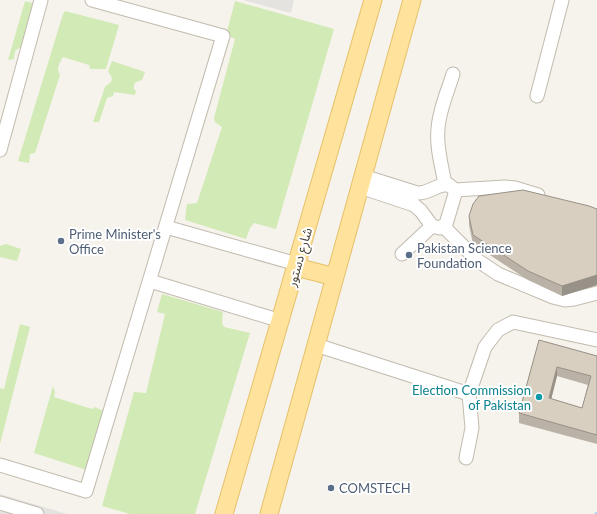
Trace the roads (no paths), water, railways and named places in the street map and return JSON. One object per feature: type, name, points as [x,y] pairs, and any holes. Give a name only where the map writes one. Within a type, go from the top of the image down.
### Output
[{"type":"main road","name":"شارع دستور","points":[[224,514],[374,0]]},
{"type":"main road","points":[[269,514],[412,0]]},
{"type":"main road","points":[[297,266],[335,277]]},
{"type":"street","points":[[0,150],[41,0]]},
{"type":"street","points":[[0,465],[86,491],[223,36],[92,0]]},
{"type":"street","points":[[537,96],[562,0]]},
{"type":"street","points":[[402,254],[438,226],[446,224],[455,194],[450,187],[438,138],[439,118],[453,74]]},
{"type":"street","points":[[362,182],[417,193],[450,187],[505,187],[515,188],[552,199]]},
{"type":"street","points":[[362,182],[414,205],[476,260],[505,277],[553,297],[564,300],[597,293]]},
{"type":"street","points":[[166,227],[297,266]]},
{"type":"street","points":[[150,281],[281,321]]},
{"type":"street","points":[[466,458],[472,428],[469,394],[485,347],[498,330],[513,322],[597,340]]},
{"type":"street","points":[[316,345],[469,394]]},
{"type":"street","points":[[0,503],[37,514]]},
{"type":"place","name":"Prime Minister's Office","points":[[61,241]]},
{"type":"place","name":"Pakistan Science Foundation","points":[[409,255]]},
{"type":"place","name":"Election Commission of Pakistan","points":[[539,397]]},
{"type":"place","name":"COMSTECH","points":[[331,488]]}]
